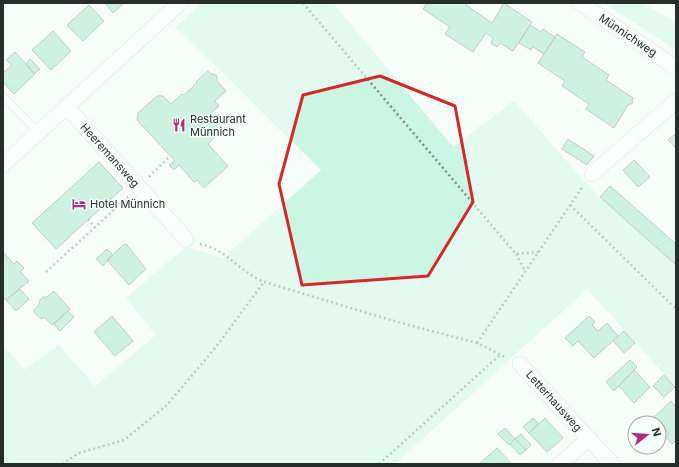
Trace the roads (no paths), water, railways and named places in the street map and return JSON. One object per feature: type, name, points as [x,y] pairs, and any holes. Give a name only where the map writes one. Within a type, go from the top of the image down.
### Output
[{"type":"street","points":[[3,165],[180,3]]},
{"type":"street","name":"Münnichweg","points":[[580,3],[676,68]]},
{"type":"street","points":[[592,174],[676,101]]},
{"type":"street","name":"Heeremansweg","points":[[66,106],[186,240]]},
{"type":"street","name":"Letterhausweg","points":[[520,364],[612,464]]},
{"type":"street","name":"Letterhausweg","points":[[560,464],[588,439]]},
{"type":"lane","points":[[3,96],[38,132]]},
{"type":"place","name":"Restaurant Münnich","points":[[179,125]]},
{"type":"place","name":"Hotel Münnich","points":[[79,204]]}]
